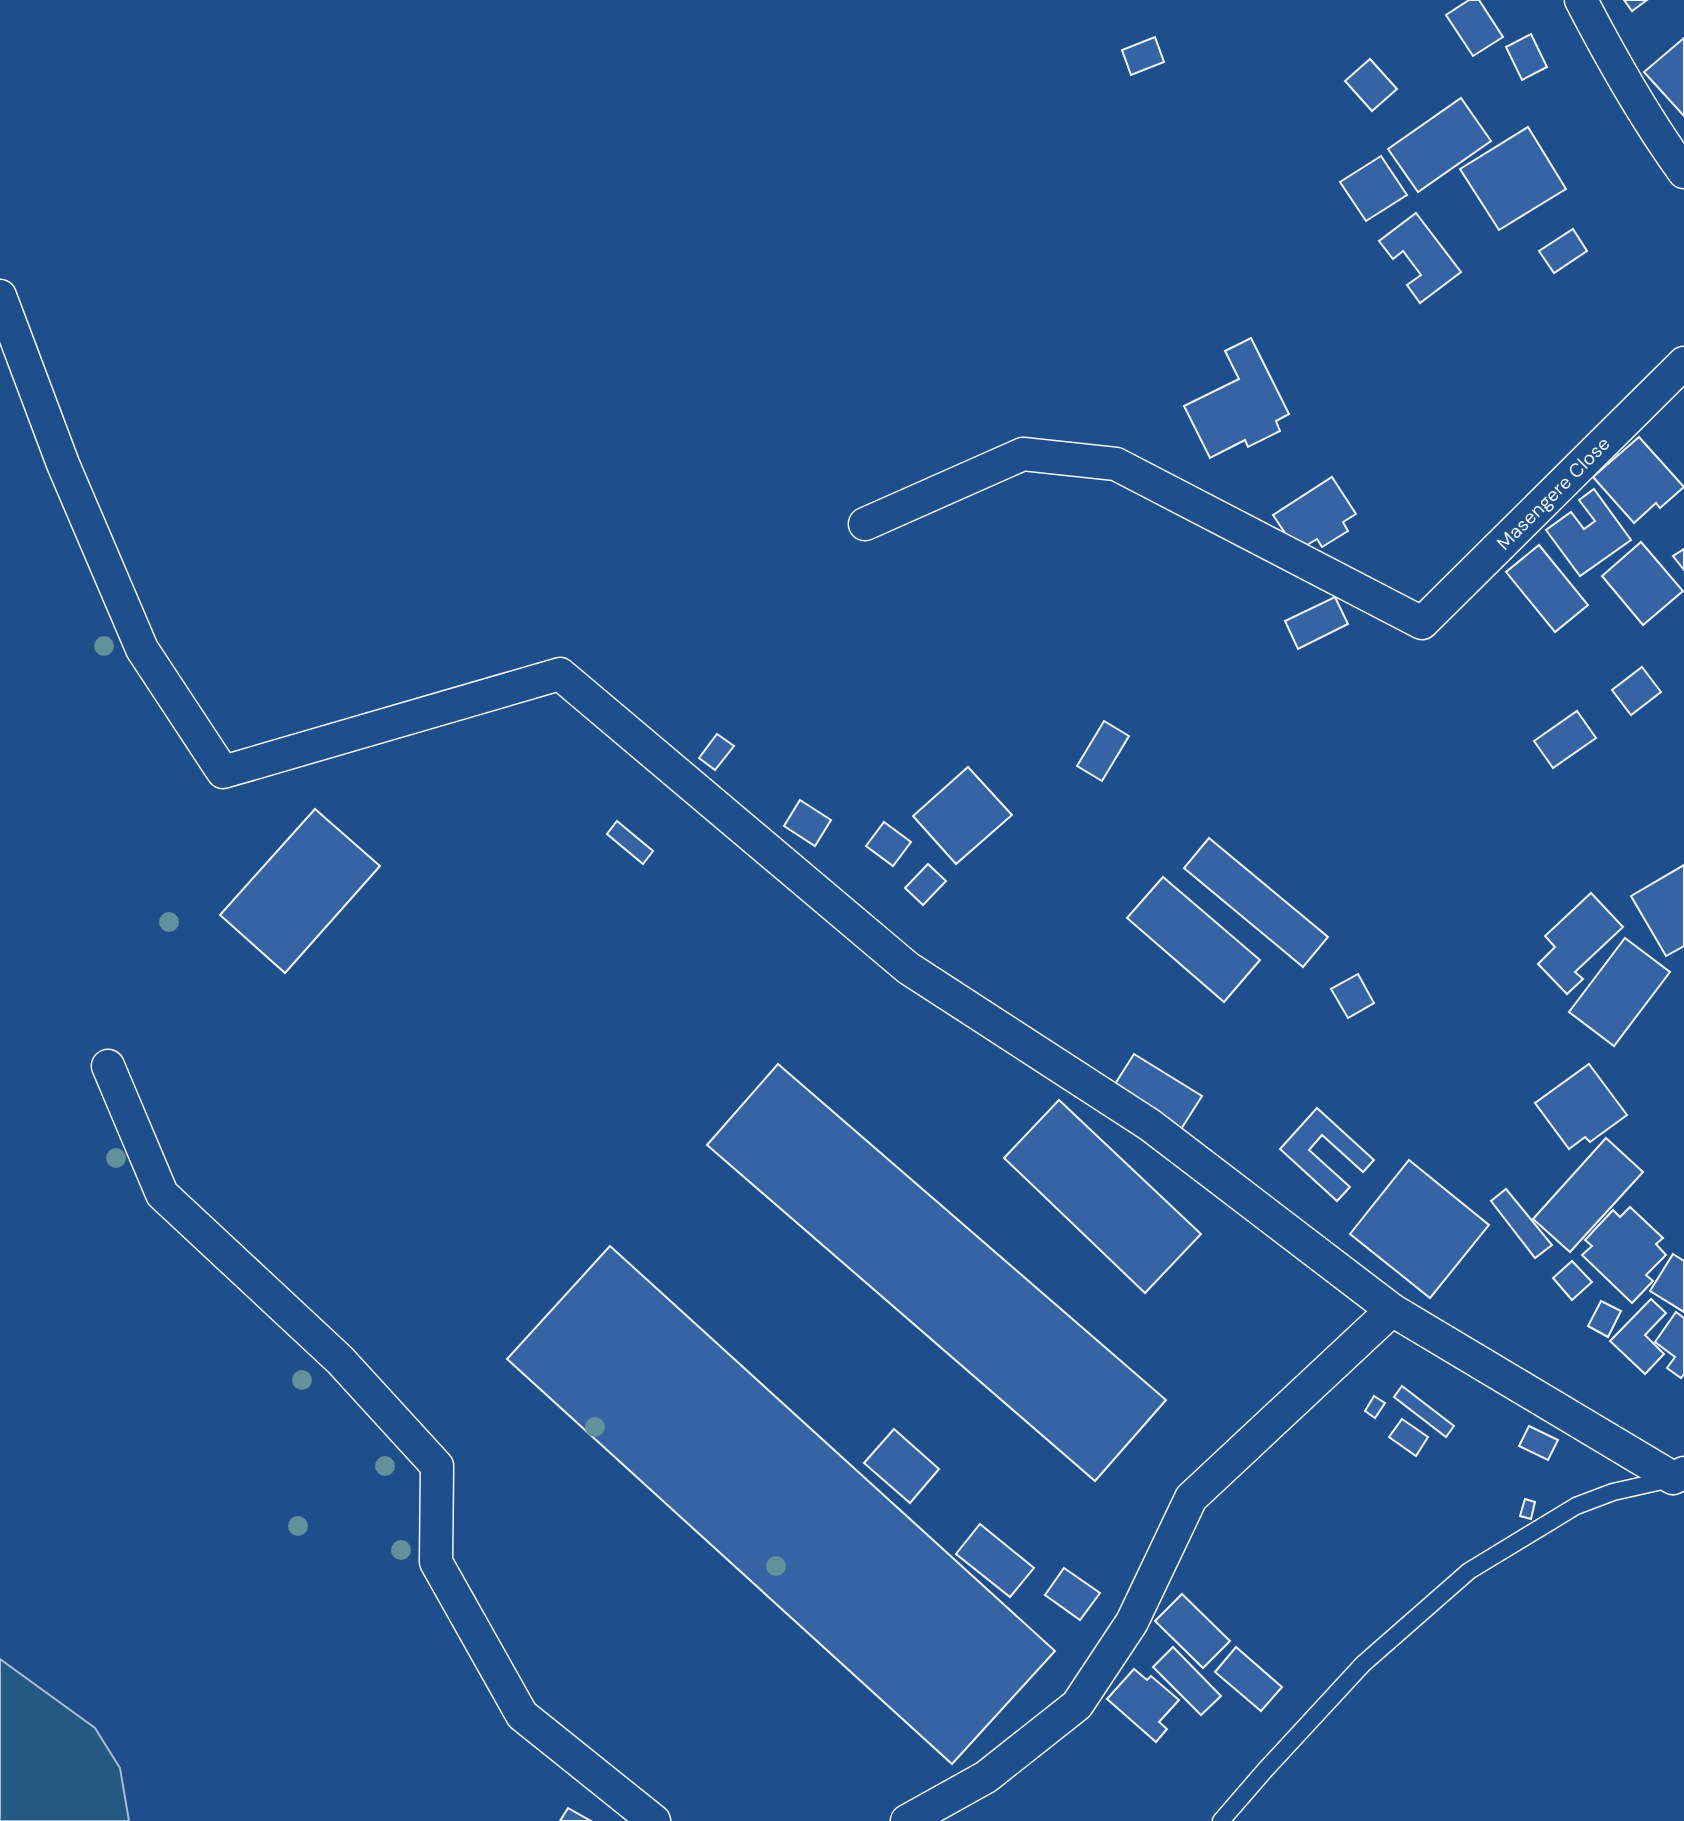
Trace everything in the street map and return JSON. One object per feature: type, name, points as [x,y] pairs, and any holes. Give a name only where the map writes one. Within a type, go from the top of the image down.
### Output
[{"type":"street","points":[[1581,0],[1615,66],[1655,132],[1684,172]]},
{"type":"street","points":[[0,296],[63,464],[142,649],[223,772],[560,674],[908,968],[1150,1125],[1392,1310],[1679,1476]]},
{"type":"street","name":"Masengere Close","points":[[864,524],[1023,454],[1116,464],[1422,624],[1684,363]]},
{"type":"street","points":[[108,1066],[162,1194],[340,1360],[437,1466],[436,1562],[522,1715],[654,1821]]},
{"type":"street","points":[[907,1821],[986,1777],[1077,1706],[1132,1622],[1191,1498],[1392,1310]]},
{"type":"lane","points":[[1222,1821],[1363,1664],[1469,1571],[1576,1506],[1613,1492],[1679,1476]]},
{"type":"shaded area","points":[[0,1659],[95,1728],[120,1768],[129,1821],[0,1821]]},
{"type":"building","points":[[1469,0],[1479,0],[1503,37],[1473,56],[1446,15]]},
{"type":"building","points":[[1624,0],[1647,0],[1632,11]]},
{"type":"building","points":[[1531,34],[1547,67],[1522,80],[1506,47]]},
{"type":"building","points":[[1155,37],[1164,62],[1131,75],[1122,50]]},
{"type":"building","points":[[1684,38],[1684,116],[1644,72]]},
{"type":"building","points":[[1370,59],[1397,89],[1372,111],[1345,81]]},
{"type":"building","points":[[1461,98],[1491,141],[1418,192],[1388,149]]},
{"type":"building","points":[[1528,127],[1566,189],[1499,230],[1460,169]]},
{"type":"building","points":[[1381,156],[1407,195],[1366,221],[1340,182]]},
{"type":"building","points":[[1416,213],[1461,272],[1420,303],[1407,285],[1421,275],[1403,251],[1393,259],[1379,241]]},
{"type":"building","points":[[1573,229],[1587,251],[1554,273],[1539,251]]},
{"type":"building","points":[[1251,338],[1289,414],[1276,421],[1280,431],[1248,447],[1245,440],[1210,458],[1184,406],[1239,379],[1225,351]]},
{"type":"building","points":[[1639,437],[1684,487],[1660,508],[1656,503],[1634,523],[1593,477]]},
{"type":"building","points":[[1332,477],[1356,514],[1343,522],[1348,531],[1322,547],[1317,539],[1297,551],[1273,515]]},
{"type":"building","points":[[1594,489],[1631,540],[1580,576],[1546,530],[1571,512],[1584,529],[1595,521],[1579,500]]},
{"type":"building","points":[[1641,542],[1683,591],[1643,625],[1602,576]]},
{"type":"building","points":[[1539,545],[1588,605],[1555,632],[1506,572]]},
{"type":"building","points":[[1684,549],[1684,570],[1673,556]]},
{"type":"building","points":[[1335,597],[1348,624],[1298,649],[1285,621]]},
{"type":"building","points":[[1642,667],[1661,692],[1631,715],[1612,690]]},
{"type":"building","points":[[1577,711],[1596,738],[1553,768],[1534,741]]},
{"type":"building","points":[[1104,721],[1129,736],[1102,781],[1077,766]]},
{"type":"building","points":[[717,734],[734,746],[715,770],[699,758]]},
{"type":"building","points":[[968,767],[1012,815],[956,864],[913,816]]},
{"type":"building","points":[[800,800],[831,820],[815,846],[784,826]]},
{"type":"building","points":[[315,809],[380,866],[285,973],[220,915]]},
{"type":"building","points":[[617,821],[653,851],[643,864],[607,834]]},
{"type":"building","points":[[884,822],[911,842],[893,866],[866,846]]},
{"type":"building","points":[[1209,838],[1328,937],[1303,967],[1184,868]]},
{"type":"building","points":[[928,864],[946,881],[923,905],[905,888]]},
{"type":"building","points":[[1684,865],[1684,946],[1666,956],[1631,896]]},
{"type":"building","points":[[1163,877],[1260,960],[1224,1002],[1127,918]]},
{"type":"building","points":[[1591,893],[1623,927],[1575,972],[1583,979],[1567,994],[1538,964],[1555,947],[1545,936]]},
{"type":"building","points":[[1625,938],[1670,972],[1614,1046],[1569,1012]]},
{"type":"building","points":[[1358,974],[1374,1003],[1348,1018],[1331,989]]},
{"type":"building","points":[[1134,1054],[1202,1096],[1178,1134],[1110,1092]]},
{"type":"building","points":[[778,1064],[1166,1400],[1095,1481],[707,1145]]},
{"type":"building","points":[[1589,1064],[1627,1115],[1590,1142],[1585,1137],[1569,1149],[1535,1103]]},
{"type":"building","points":[[1059,1100],[1201,1234],[1145,1293],[1004,1158]]},
{"type":"building","points":[[1317,1108],[1374,1160],[1363,1172],[1322,1135],[1309,1150],[1350,1187],[1337,1201],[1280,1149]]},
{"type":"building","points":[[1606,1138],[1643,1172],[1570,1252],[1533,1219]]},
{"type":"building","points":[[1409,1160],[1489,1225],[1430,1298],[1350,1234]]},
{"type":"building","points":[[1506,1189],[1552,1245],[1535,1258],[1491,1201]]},
{"type":"building","points":[[1630,1207],[1663,1238],[1656,1244],[1666,1255],[1646,1275],[1653,1281],[1632,1303],[1582,1255],[1592,1246],[1585,1240],[1613,1210],[1620,1217]]},
{"type":"building","points":[[610,1246],[1055,1651],[952,1764],[507,1359]]},
{"type":"building","points":[[1673,1254],[1684,1261],[1684,1312],[1650,1291]]},
{"type":"building","points":[[1572,1261],[1592,1282],[1572,1300],[1553,1278]]},
{"type":"building","points":[[1651,1299],[1666,1313],[1645,1335],[1664,1354],[1645,1374],[1610,1341]]},
{"type":"building","points":[[1601,1301],[1621,1311],[1608,1337],[1588,1326]]},
{"type":"building","points":[[1676,1312],[1684,1318],[1684,1374],[1681,1378],[1667,1368],[1675,1357],[1655,1342]]},
{"type":"building","points":[[1402,1386],[1454,1426],[1446,1437],[1394,1397]]},
{"type":"building","points":[[1374,1396],[1385,1403],[1375,1418],[1365,1411]]},
{"type":"building","points":[[1402,1419],[1428,1437],[1416,1456],[1389,1437]]},
{"type":"building","points":[[1529,1426],[1558,1440],[1548,1460],[1519,1446]]},
{"type":"building","points":[[894,1429],[939,1469],[910,1503],[864,1463]]},
{"type":"building","points":[[1525,1499],[1535,1502],[1531,1519],[1520,1516]]},
{"type":"building","points":[[980,1524],[1034,1568],[1010,1597],[956,1554]]},
{"type":"building","points":[[1064,1568],[1100,1593],[1080,1620],[1045,1595]]},
{"type":"building","points":[[1182,1594],[1230,1641],[1203,1668],[1155,1621]]},
{"type":"building","points":[[1173,1647],[1221,1696],[1201,1715],[1153,1667]]},
{"type":"building","points":[[1236,1647],[1282,1687],[1261,1711],[1215,1672]]},
{"type":"building","points":[[1134,1669],[1147,1680],[1151,1676],[1179,1700],[1159,1722],[1167,1729],[1156,1742],[1107,1699]]},
{"type":"building","points":[[568,1808],[591,1821],[560,1821]]}]
